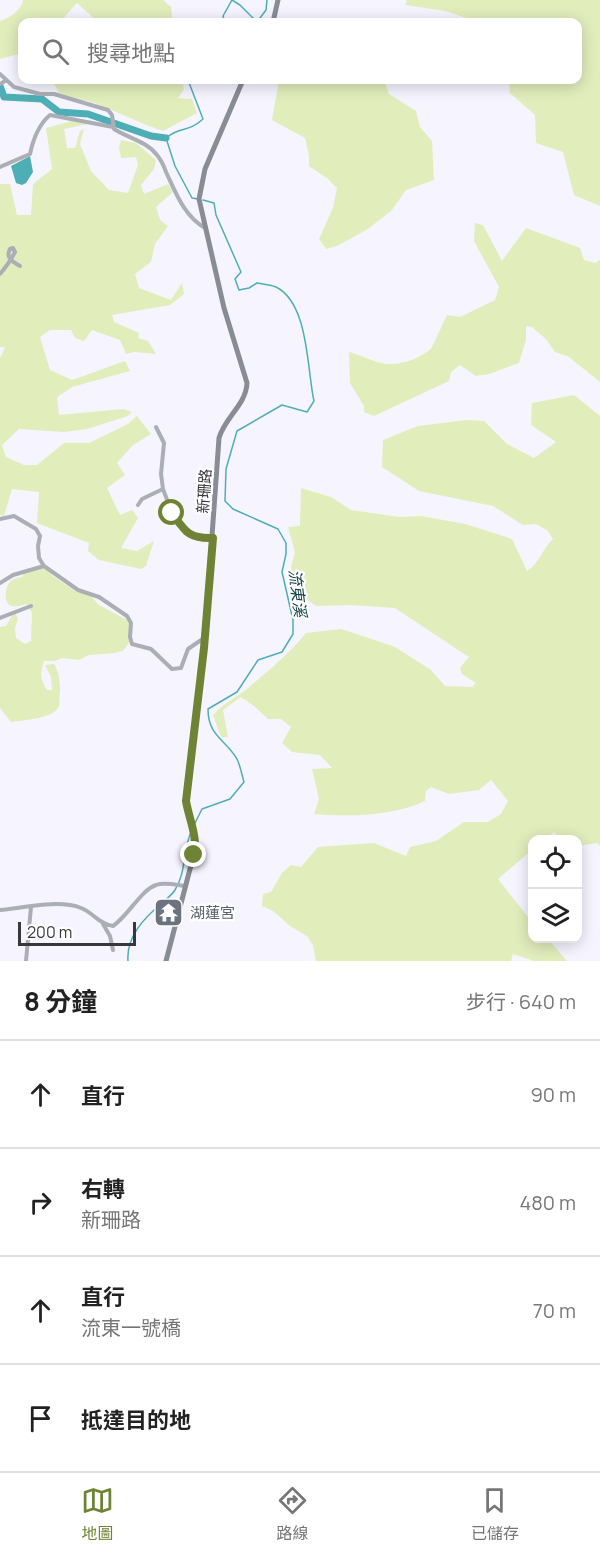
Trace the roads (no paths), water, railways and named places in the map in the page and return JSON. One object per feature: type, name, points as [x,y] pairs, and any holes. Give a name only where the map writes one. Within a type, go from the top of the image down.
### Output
[{"type":"street","points":[[274,18],[278,0]]},
{"type":"street","points":[[0,74],[14,87],[39,94],[54,94],[88,106],[105,109],[112,115],[113,127]]},
{"type":"street","points":[[0,84],[5,81]]},
{"type":"street","name":"新珊路","points":[[184,886],[196,840],[186,801],[205,638],[219,438],[227,420],[244,398],[247,383],[224,308],[199,199],[206,169],[241,84]]},
{"type":"street","points":[[0,167],[30,154],[34,138],[44,120],[50,115],[113,127],[158,155],[185,211],[195,222],[205,228]]},
{"type":"street","points":[[0,274],[10,261],[20,266]]},
{"type":"street","points":[[156,427],[164,443],[161,474],[163,489],[172,513],[185,533],[202,539],[213,538]]},
{"type":"street","points":[[138,505],[142,499],[163,489]]},
{"type":"street","points":[[0,519],[14,516],[36,529],[40,536],[39,558],[44,566],[69,584],[99,597],[127,616],[132,623],[130,638],[132,644],[151,649],[171,669],[181,668],[188,649],[205,638]]},
{"type":"street","points":[[0,583],[13,575],[44,566]]},
{"type":"street","points":[[0,618],[31,606]]},
{"type":"street","points":[[110,936],[116,925],[148,890],[156,885],[164,884],[184,886],[166,961]]},
{"type":"street","points":[[0,910],[68,903],[83,909],[103,924],[110,936],[113,950]]},
{"type":"street","points":[[26,961],[31,907]]},
{"type":"street","points":[[103,924],[116,925]]},
{"type":"water","points":[[30,156],[33,172],[26,183],[22,185],[16,183],[11,166]]},
{"type":"waterway","name":"流東溪","points":[[224,18],[232,0],[253,18]]},
{"type":"waterway","name":"流東溪","points":[[260,18],[266,10],[267,0]]},
{"type":"waterway","name":"流東溪","points":[[190,84],[203,119],[166,138],[175,166],[192,198],[198,199]]},
{"type":"waterway","points":[[0,86],[4,97],[42,99],[59,112],[88,114],[151,136],[166,138]]},
{"type":"waterway","name":"流東溪","points":[[194,825],[202,809],[230,799],[244,782],[237,759],[211,725],[208,709],[237,692],[258,660],[282,652],[293,634],[293,620],[282,572],[286,543],[278,529],[233,509],[225,501],[226,469],[237,431],[282,405],[307,412],[314,401],[305,339],[295,307],[287,295],[274,286],[257,283],[239,290],[235,279],[241,272],[216,215],[214,203],[203,200]]},
{"type":"waterway","name":"流東溪","points":[[128,961],[133,936],[149,915],[172,894],[179,883],[191,832]]},
{"type":"place","name":"湖蓮宮","points":[[169,912]]}]
